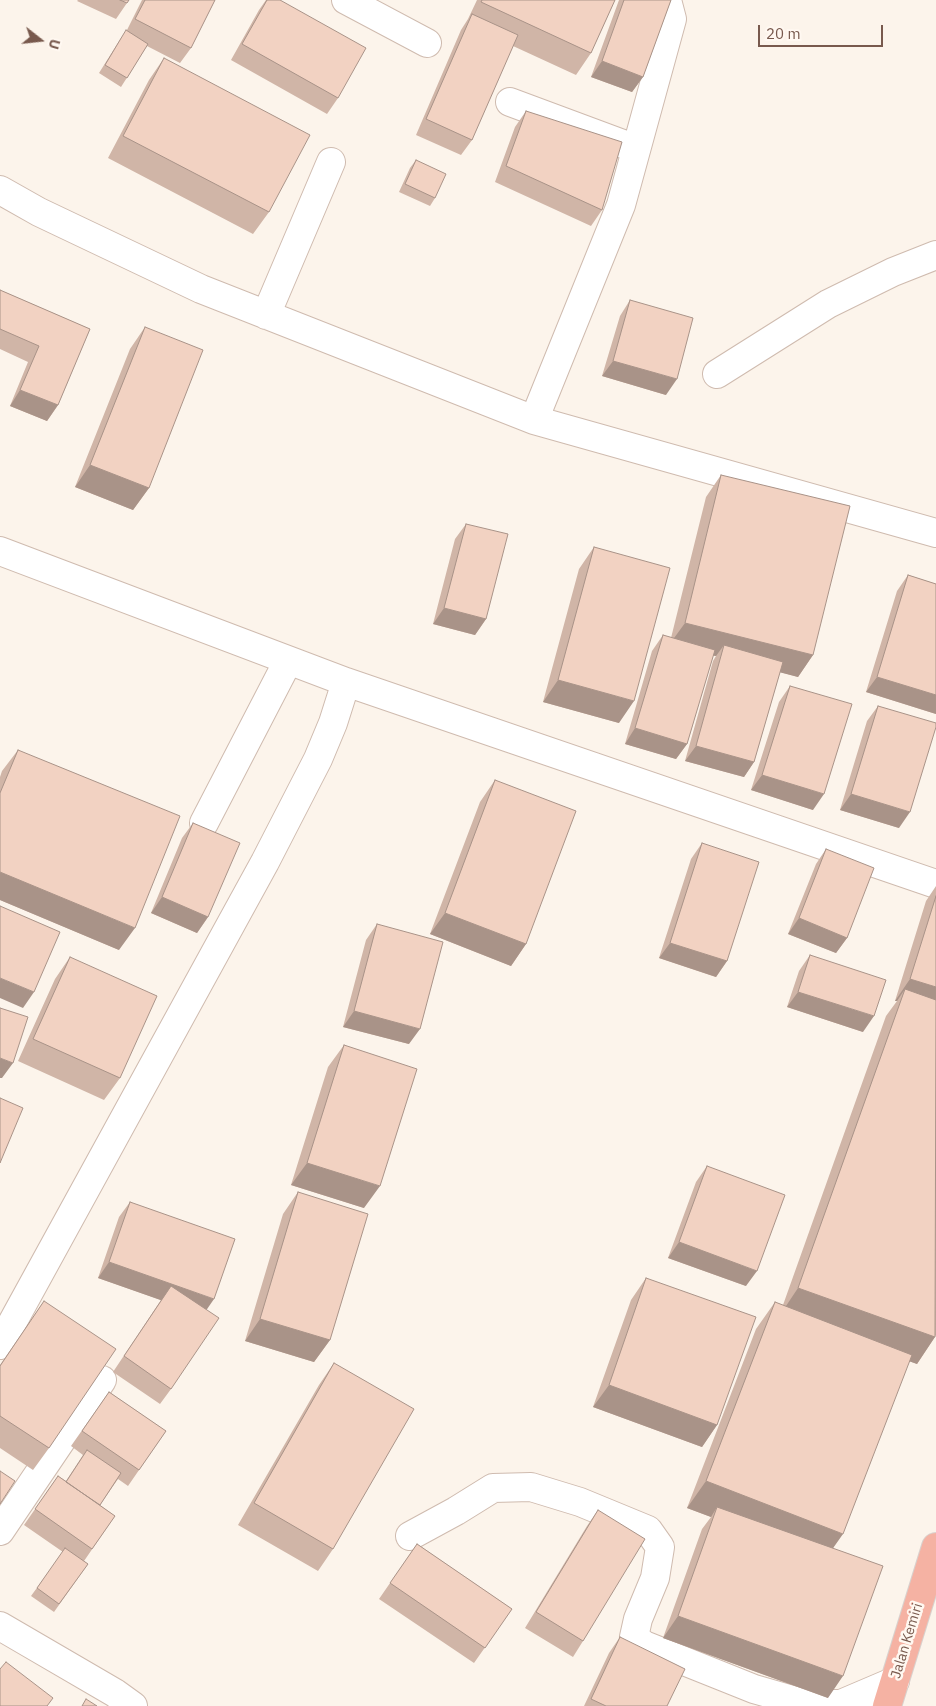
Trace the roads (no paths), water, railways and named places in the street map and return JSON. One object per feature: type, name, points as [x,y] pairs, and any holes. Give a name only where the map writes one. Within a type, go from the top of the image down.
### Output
[{"type":"highway","name":"Jalan Kemiri","points":[[887,1706],[936,1547]]},
{"type":"street","points":[[346,0],[427,43]]},
{"type":"street","points":[[534,420],[621,205],[672,19],[666,0]]},
{"type":"street","points":[[510,102],[636,149]]},
{"type":"street","points":[[266,315],[331,162]]},
{"type":"street","points":[[0,190],[39,212],[201,289],[534,420],[936,533]]},
{"type":"street","points":[[717,374],[828,304],[893,272],[936,255]]},
{"type":"street","points":[[0,551],[346,682],[936,884]]},
{"type":"street","points":[[204,823],[288,661]]},
{"type":"street","points":[[0,1345],[265,862],[318,759],[333,723],[346,682]]},
{"type":"street","points":[[0,1531],[102,1380]]},
{"type":"street","points":[[410,1536],[493,1488],[531,1488],[540,1490],[580,1502],[648,1530],[660,1548],[655,1578],[638,1619],[634,1637],[644,1646],[754,1689],[806,1704],[841,1704],[895,1680]]},
{"type":"street","points":[[0,1626],[134,1706]]}]
